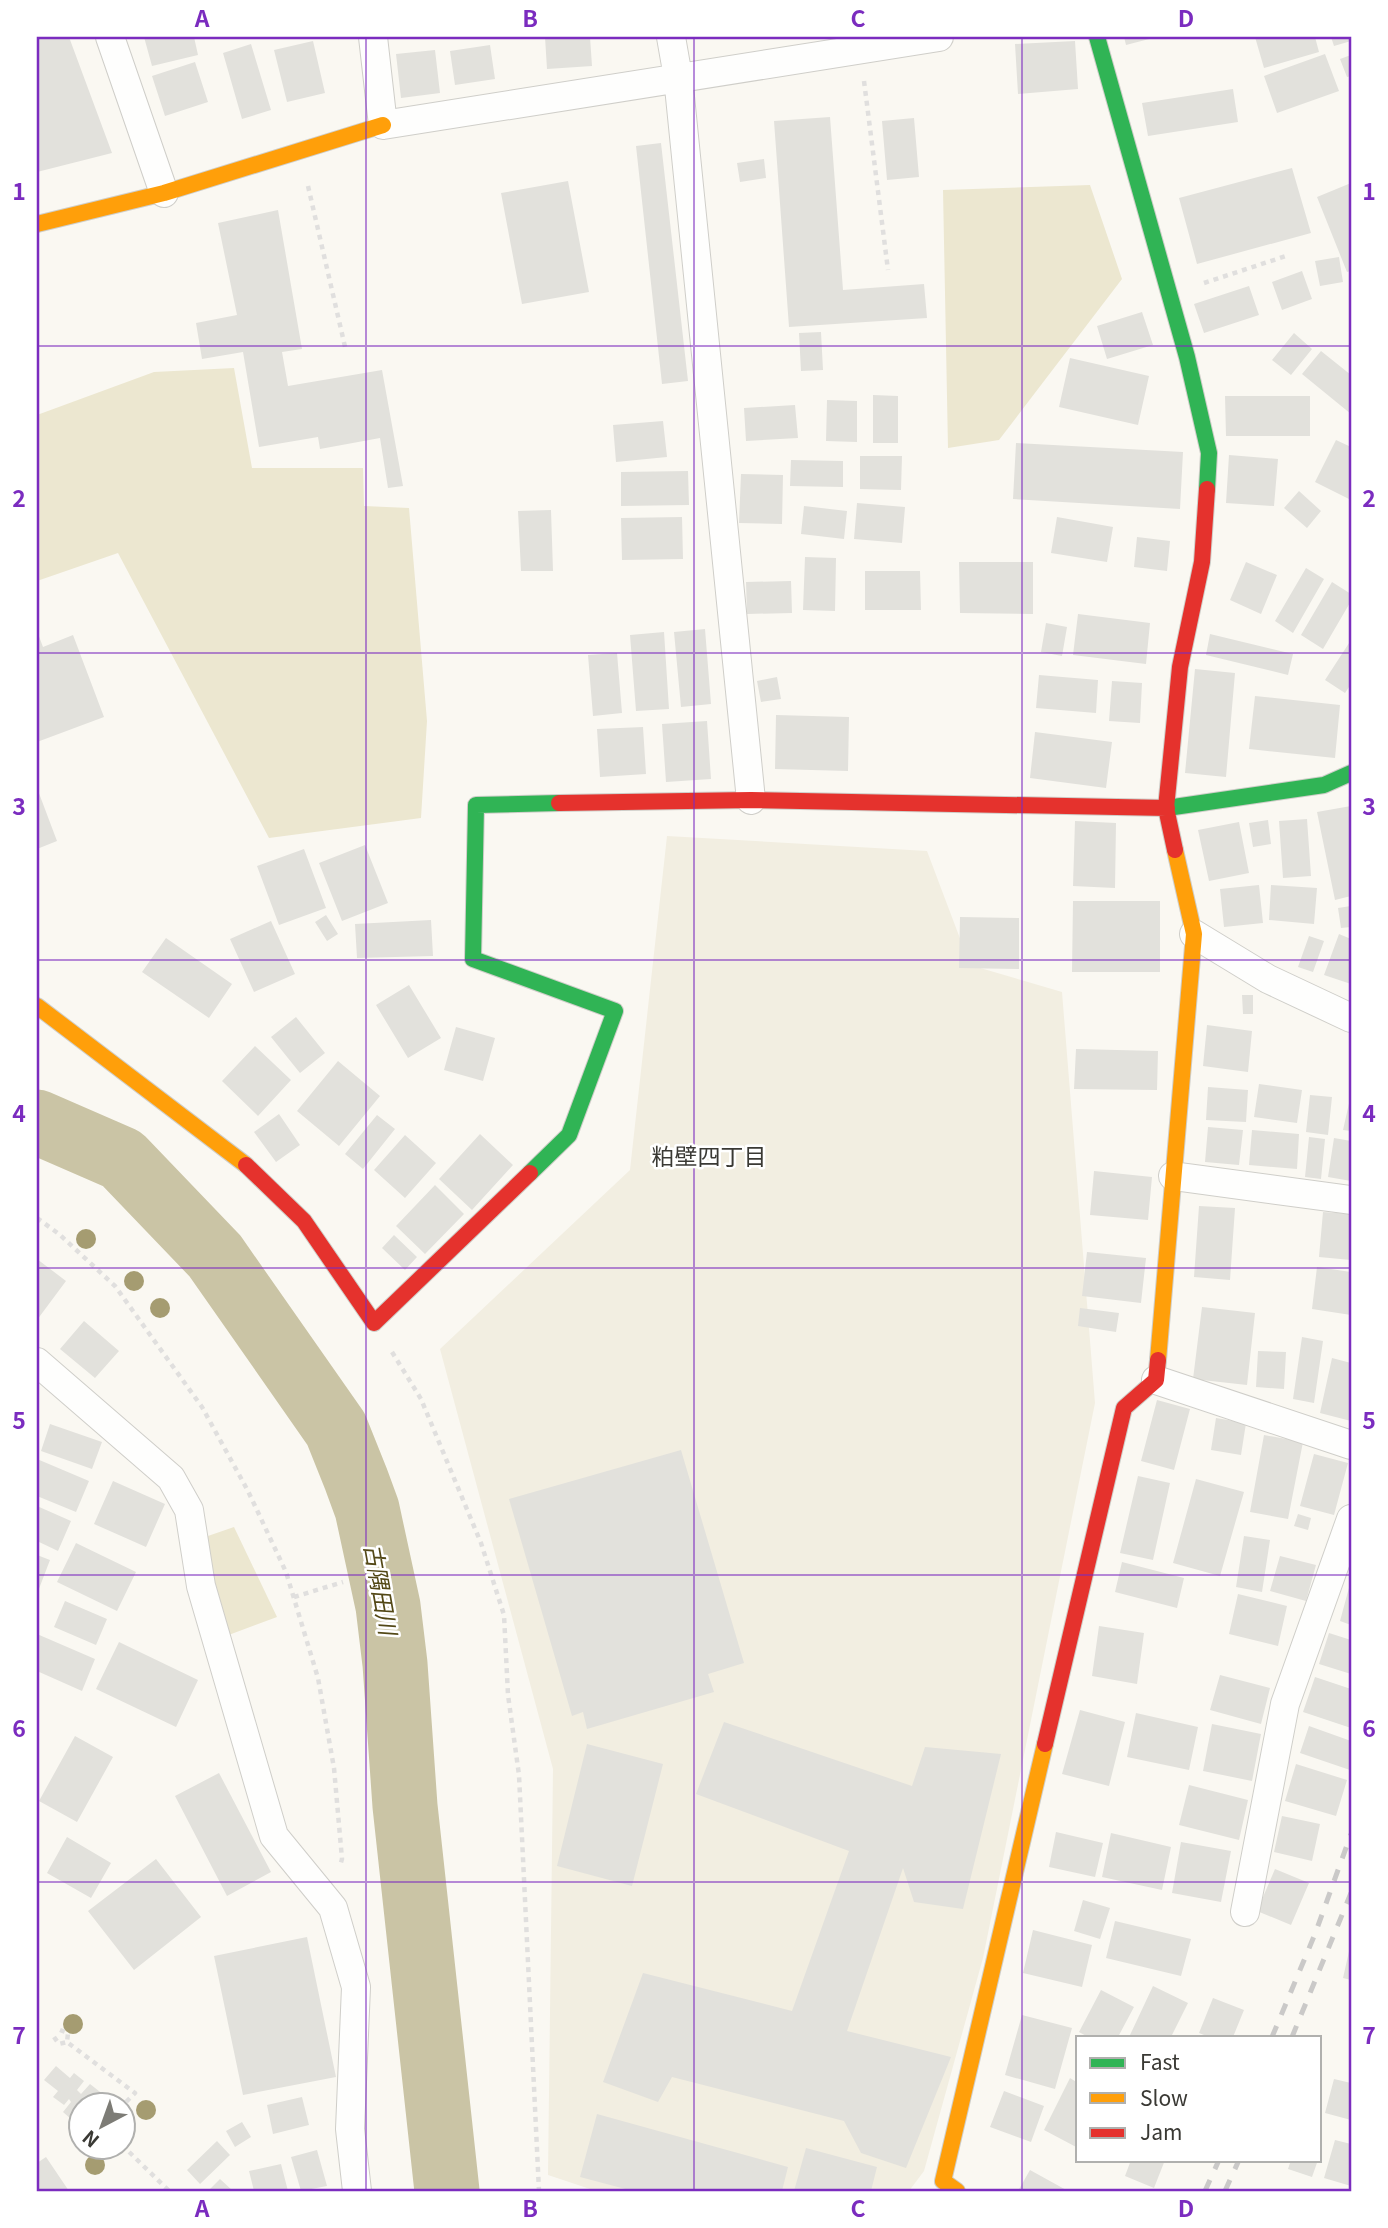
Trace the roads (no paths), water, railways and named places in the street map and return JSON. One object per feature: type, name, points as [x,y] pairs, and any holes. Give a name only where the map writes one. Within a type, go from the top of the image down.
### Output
[{"type":"street","points":[[110,37],[164,193]]},
{"type":"street","points":[[373,37],[383,125]]},
{"type":"street","points":[[671,37],[678,78],[751,800]]},
{"type":"street","points":[[37,224],[164,193],[383,125],[939,37]]},
{"type":"street","points":[[946,2188],[1124,1408],[1156,1380],[1194,934],[1166,808],[1180,667],[1202,562],[1209,453],[1170,295],[1097,37]]},
{"type":"street","points":[[37,1006],[242,1160],[304,1221],[374,1323],[569,1135],[615,1011],[473,959],[476,805],[751,800],[1166,808],[1324,785],[1351,773]]},
{"type":"street","points":[[1194,934],[1268,979],[1351,1018]]},
{"type":"street","points":[[1173,1176],[1351,1200]]},
{"type":"street","points":[[37,1362],[171,1478],[189,1510],[201,1586],[274,1836],[333,1908],[356,1987],[350,2129],[358,2191]]},
{"type":"street","points":[[1156,1380],[1351,1445]]},
{"type":"street","points":[[1245,1912],[1285,1704],[1351,1519]]},
{"type":"waterway","name":"古隅田川","points":[[37,1122],[122,1159],[215,1256],[336,1429],[356,1479],[367,1509],[388,1606],[405,1806],[447,2191]]},
{"type":"railway","points":[[1272,2036],[1315,1934],[1351,1834]]},
{"type":"railway","points":[[1292,2036],[1351,1893]]},
{"type":"railway","points":[[1205,2191],[1218,2162]]},
{"type":"railway","points":[[1225,2191],[1238,2162]]},
{"type":"district","name":"粕壁四丁目","points":[[709,1155]]}]
